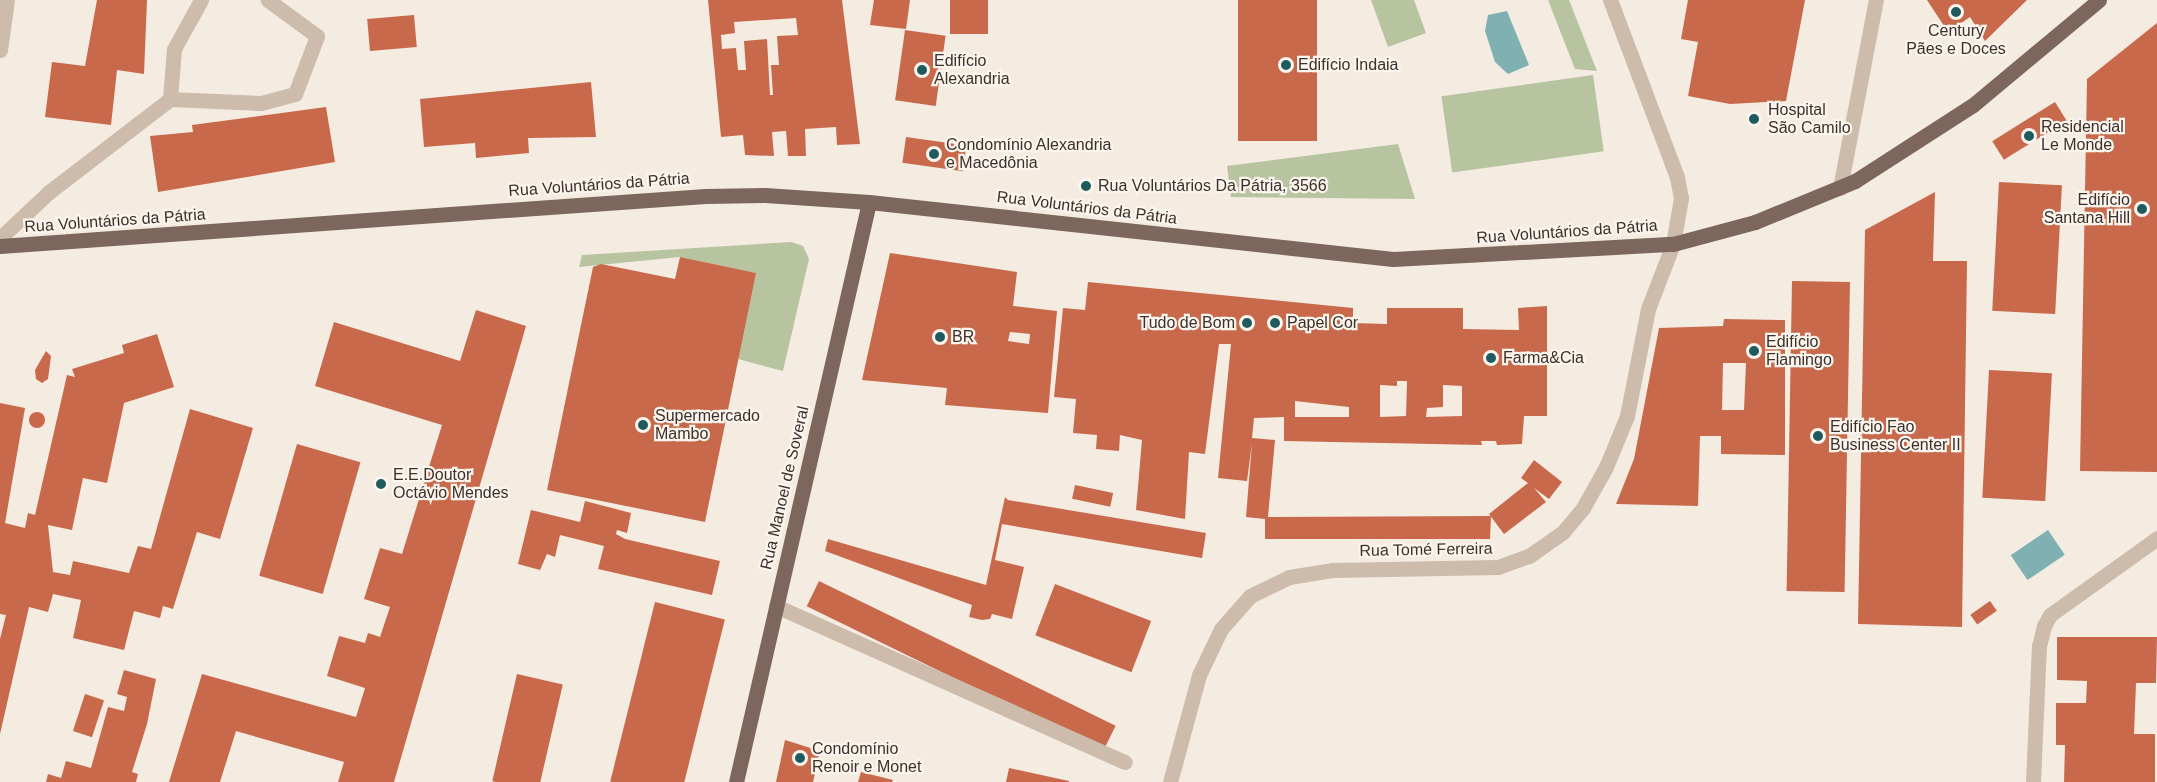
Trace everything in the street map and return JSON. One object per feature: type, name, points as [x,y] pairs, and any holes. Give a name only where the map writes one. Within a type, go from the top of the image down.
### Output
[{"type":"main road","name":"Rua Voluntários da Pátria","points":[[0,246],[705,196],[869,202],[1393,259],[1672,244],[1755,222],[1840,188],[1973,105],[2099,0]]},
{"type":"main road","name":"Rua Manoel de Soveral","points":[[736,782],[869,202]]},
{"type":"street","points":[[0,51],[7,0]]},
{"type":"street","points":[[170,99],[174,49],[201,0]]},
{"type":"street","points":[[0,238],[49,192],[170,99],[261,104],[295,94],[317,36],[268,0]]},
{"type":"street","name":"Rua Tomé Ferreira","points":[[1170,782],[1198,675],[1221,629],[1250,596],[1289,577],[1333,570],[1498,567],[1529,555],[1563,532],[1583,508],[1606,467],[1627,416],[1648,309],[1680,216],[1677,177],[1610,0]]},
{"type":"street","points":[[1840,188],[1876,0]]},
{"type":"street","points":[[2033,782],[2039,646],[2050,615],[2157,538]]},
{"type":"street","points":[[776,606],[1125,762]]},
{"type":"green space","points":[[1371,0],[1414,0],[1426,33],[1388,47]]},
{"type":"green space","points":[[1548,0],[1569,0],[1597,71],[1575,69]]},
{"type":"green space","points":[[1593,75],[1604,151],[1452,173],[1441,96]]},
{"type":"green space","points":[[1398,144],[1415,199],[1231,197],[1227,166]]},
{"type":"green space","points":[[791,242],[803,246],[809,259],[783,371],[738,359],[755,273],[680,257],[579,267],[582,255]]},
{"type":"water","points":[[1507,11],[1529,65],[1508,74],[1495,62],[1485,31],[1488,15]]},
{"type":"water","points":[[2048,530],[2065,555],[2027,580],[2011,555]]},
{"type":"building","points":[[97,0],[147,0],[144,74],[117,70],[111,125],[45,117],[52,62],[85,66]]},
{"type":"building","points":[[708,0],[842,0],[860,144],[837,145],[836,127],[805,129],[806,156],[788,156],[786,131],[772,132],[774,156],[745,155],[743,135],[721,137]],"holes":[[[796,18],[798,35],[777,36],[779,65],[771,65],[773,95],[770,95],[767,39],[744,41],[746,70],[738,70],[736,48],[722,49],[721,35],[735,33],[734,22]]]},
{"type":"building","name":"Edifício Alexandria","points":[[874,0],[910,0],[906,29],[870,25]]},
{"type":"building","points":[[950,0],[988,0],[988,34],[950,34]]},
{"type":"building","name":"Edifício Indaia","points":[[1238,0],[1317,0],[1317,141],[1238,141]]},
{"type":"building","points":[[1688,0],[1805,0],[1786,101],[1730,104],[1688,96],[1698,42],[1681,39]]},
{"type":"building","name":"Century Pães e Doces","points":[[1927,0],[2027,0],[1985,41],[1970,17],[1948,32]]},
{"type":"building","points":[[414,15],[417,47],[370,51],[367,19]]},
{"type":"building","points":[[2157,23],[2157,472],[2080,471],[2087,79]]},
{"type":"building","name":"Edifício Alexandria","points":[[905,30],[946,36],[936,106],[895,100]]},
{"type":"building","points":[[591,82],[596,137],[528,138],[529,153],[476,158],[475,143],[424,147],[420,99]]},
{"type":"building","name":"Residencial Le Monde","points":[[2055,102],[2067,121],[2004,160],[1992,141]]},
{"type":"building","points":[[326,107],[335,162],[158,192],[150,136],[193,132],[192,125]]},
{"type":"building","name":"Condomínio Alexandria e Macedônia","points":[[906,137],[966,145],[963,171],[902,163]]},
{"type":"building","points":[[1999,182],[2062,185],[2055,314],[1992,311]]},
{"type":"building","points":[[1935,192],[1933,261],[1967,261],[1962,627],[1858,624],[1865,230]]},
{"type":"building","name":"BR","points":[[890,253],[1017,272],[1013,306],[1057,311],[1048,413],[945,405],[947,388],[862,380]],"holes":[[[1010,332],[1030,334],[1029,344],[1008,341]]]},
{"type":"building","name":"Supermercado Mambo","points":[[680,257],[756,273],[705,522],[547,490],[593,267],[601,264],[675,279]]},
{"type":"building","name":"Edifício Fao Business Center II","points":[[1792,281],[1850,282],[1845,592],[1787,591]]},
{"type":"building","points":[[1088,282],[1353,308],[1353,323],[1387,324],[1387,308],[1463,308],[1463,329],[1519,330],[1518,308],[1547,306],[1547,416],[1524,416],[1522,444],[1497,445],[1496,441],[1481,441],[1482,445],[1284,441],[1284,417],[1254,418],[1252,438],[1275,440],[1268,517],[1491,516],[1490,539],[1265,539],[1265,519],[1246,517],[1252,443],[1247,481],[1218,478],[1231,344],[1219,344],[1205,454],[1189,452],[1185,519],[1136,510],[1142,440],[1120,435],[1119,451],[1096,449],[1097,435],[1073,433],[1076,399],[1054,397],[1063,308],[1085,310]],"holes":[[[1397,381],[1407,381],[1406,416],[1380,417],[1380,385],[1397,386]],[[1443,385],[1462,386],[1462,416],[1426,417],[1427,408],[1443,407]],[[1295,401],[1349,407],[1349,417],[1295,417]]]},
{"type":"building","points":[[476,310],[526,326],[394,782],[338,782],[344,762],[236,731],[220,782],[169,782],[202,674],[356,717],[365,688],[327,676],[339,636],[365,643],[368,633],[380,637],[390,607],[364,599],[380,548],[402,554],[442,425],[315,386],[334,322],[460,361]]},
{"type":"building","points":[[1724,319],[1785,320],[1785,455],[1721,454],[1721,436],[1700,436],[1698,506],[1616,504],[1634,459],[1659,328],[1723,326]],"holes":[[[1723,363],[1746,363],[1744,410],[1722,410]]]},
{"type":"building","points":[[157,334],[174,387],[124,403],[107,483],[83,478],[72,530],[48,525],[53,572],[70,575],[73,561],[129,573],[138,546],[151,549],[190,409],[253,428],[220,539],[197,532],[173,609],[163,606],[160,618],[134,611],[124,650],[73,638],[81,600],[53,594],[48,612],[29,607],[0,734],[0,639],[6,615],[0,614],[0,403],[25,408],[5,523],[25,528],[28,513],[35,515],[67,375],[75,377],[72,369],[124,353],[122,345]]},
{"type":"building","points":[[46,351],[51,356],[48,379],[42,383],[36,379],[35,370]]},
{"type":"building","points":[[1989,370],[2052,373],[2045,501],[1982,498]]},
{"type":"building","points":[[34,412],[40,412],[45,420],[43,426],[34,428],[29,423],[29,417]]},
{"type":"building","points":[[297,444],[360,462],[323,594],[259,576]]},
{"type":"building","points":[[1534,460],[1562,482],[1549,499],[1534,488],[1546,502],[1504,534],[1489,514],[1528,483],[1521,478]]},
{"type":"building","points":[[1075,485],[1113,493],[1110,507],[1072,499]]},
{"type":"building","points":[[1005,497],[1008,500],[1206,533],[1202,558],[1002,524],[995,560],[1024,567],[1012,619],[992,614],[990,619],[982,620],[969,617],[972,605],[825,551],[828,539],[986,585]]},
{"type":"building","points":[[585,501],[631,513],[627,533],[617,530],[616,534],[625,539],[720,561],[712,595],[598,569],[604,546],[560,535],[555,557],[547,554],[540,570],[518,564],[531,510],[580,522]]},
{"type":"building","points":[[819,581],[1116,726],[1103,751],[807,606]]},
{"type":"building","points":[[1055,584],[1151,621],[1131,672],[1035,635]]},
{"type":"building","points":[[1990,601],[1997,611],[1977,625],[1970,615]]},
{"type":"building","points":[[655,602],[725,619],[684,782],[610,782]]},
{"type":"building","points":[[2057,637],[2157,637],[2156,683],[2136,683],[2134,734],[2155,734],[2155,782],[2064,782],[2065,745],[2056,745],[2056,703],[2086,703],[2087,681],[2057,680]]},
{"type":"building","points":[[124,670],[156,679],[147,724],[132,772],[138,774],[136,782],[46,782],[48,774],[61,778],[66,761],[91,768],[108,707],[124,711],[127,697],[117,694]]},
{"type":"building","points":[[517,674],[563,685],[540,782],[492,781]]},
{"type":"building","points":[[85,694],[104,700],[92,737],[73,731]]},
{"type":"building","name":"Condomínio Renoir e Monet","points":[[785,740],[820,751],[813,782],[776,782]]},
{"type":"building","points":[[1009,768],[1069,781],[1069,782],[1006,782]]},
{"type":"building","points":[[861,772],[893,780],[892,782],[858,782]]},
{"type":"place","name":"Century Pães e Doces","points":[[1956,12]]},
{"type":"place","name":"Edifício Indaia","points":[[1286,65]]},
{"type":"place","name":"Edifício Alexandria","points":[[922,70]]},
{"type":"place","name":"Hospital São Camilo","points":[[1754,119]]},
{"type":"place","name":"Residencial Le Monde","points":[[2029,136]]},
{"type":"place","name":"Condomínio Alexandria e Macedônia","points":[[934,154]]},
{"type":"place","name":"Rua Voluntários Da Pátria, 3566","points":[[1086,186]]},
{"type":"place","name":"Edifício Santana Hill","points":[[2142,209]]},
{"type":"place","name":"Tudo de Bom","points":[[1247,323]]},
{"type":"place","name":"Papel Cor","points":[[1275,323]]},
{"type":"place","name":"BR","points":[[940,337]]},
{"type":"place","name":"Edifício Flamingo","points":[[1754,351]]},
{"type":"place","name":"Farma&Cia","points":[[1491,358]]},
{"type":"place","name":"Supermercado Mambo","points":[[643,425]]},
{"type":"place","name":"Edifício Fao Business Center II","points":[[1818,436]]},
{"type":"place","name":"E.E.Doutor Octávio Mendes","points":[[381,484]]},
{"type":"place","name":"Condomínio Renoir e Monet","points":[[800,758]]}]
